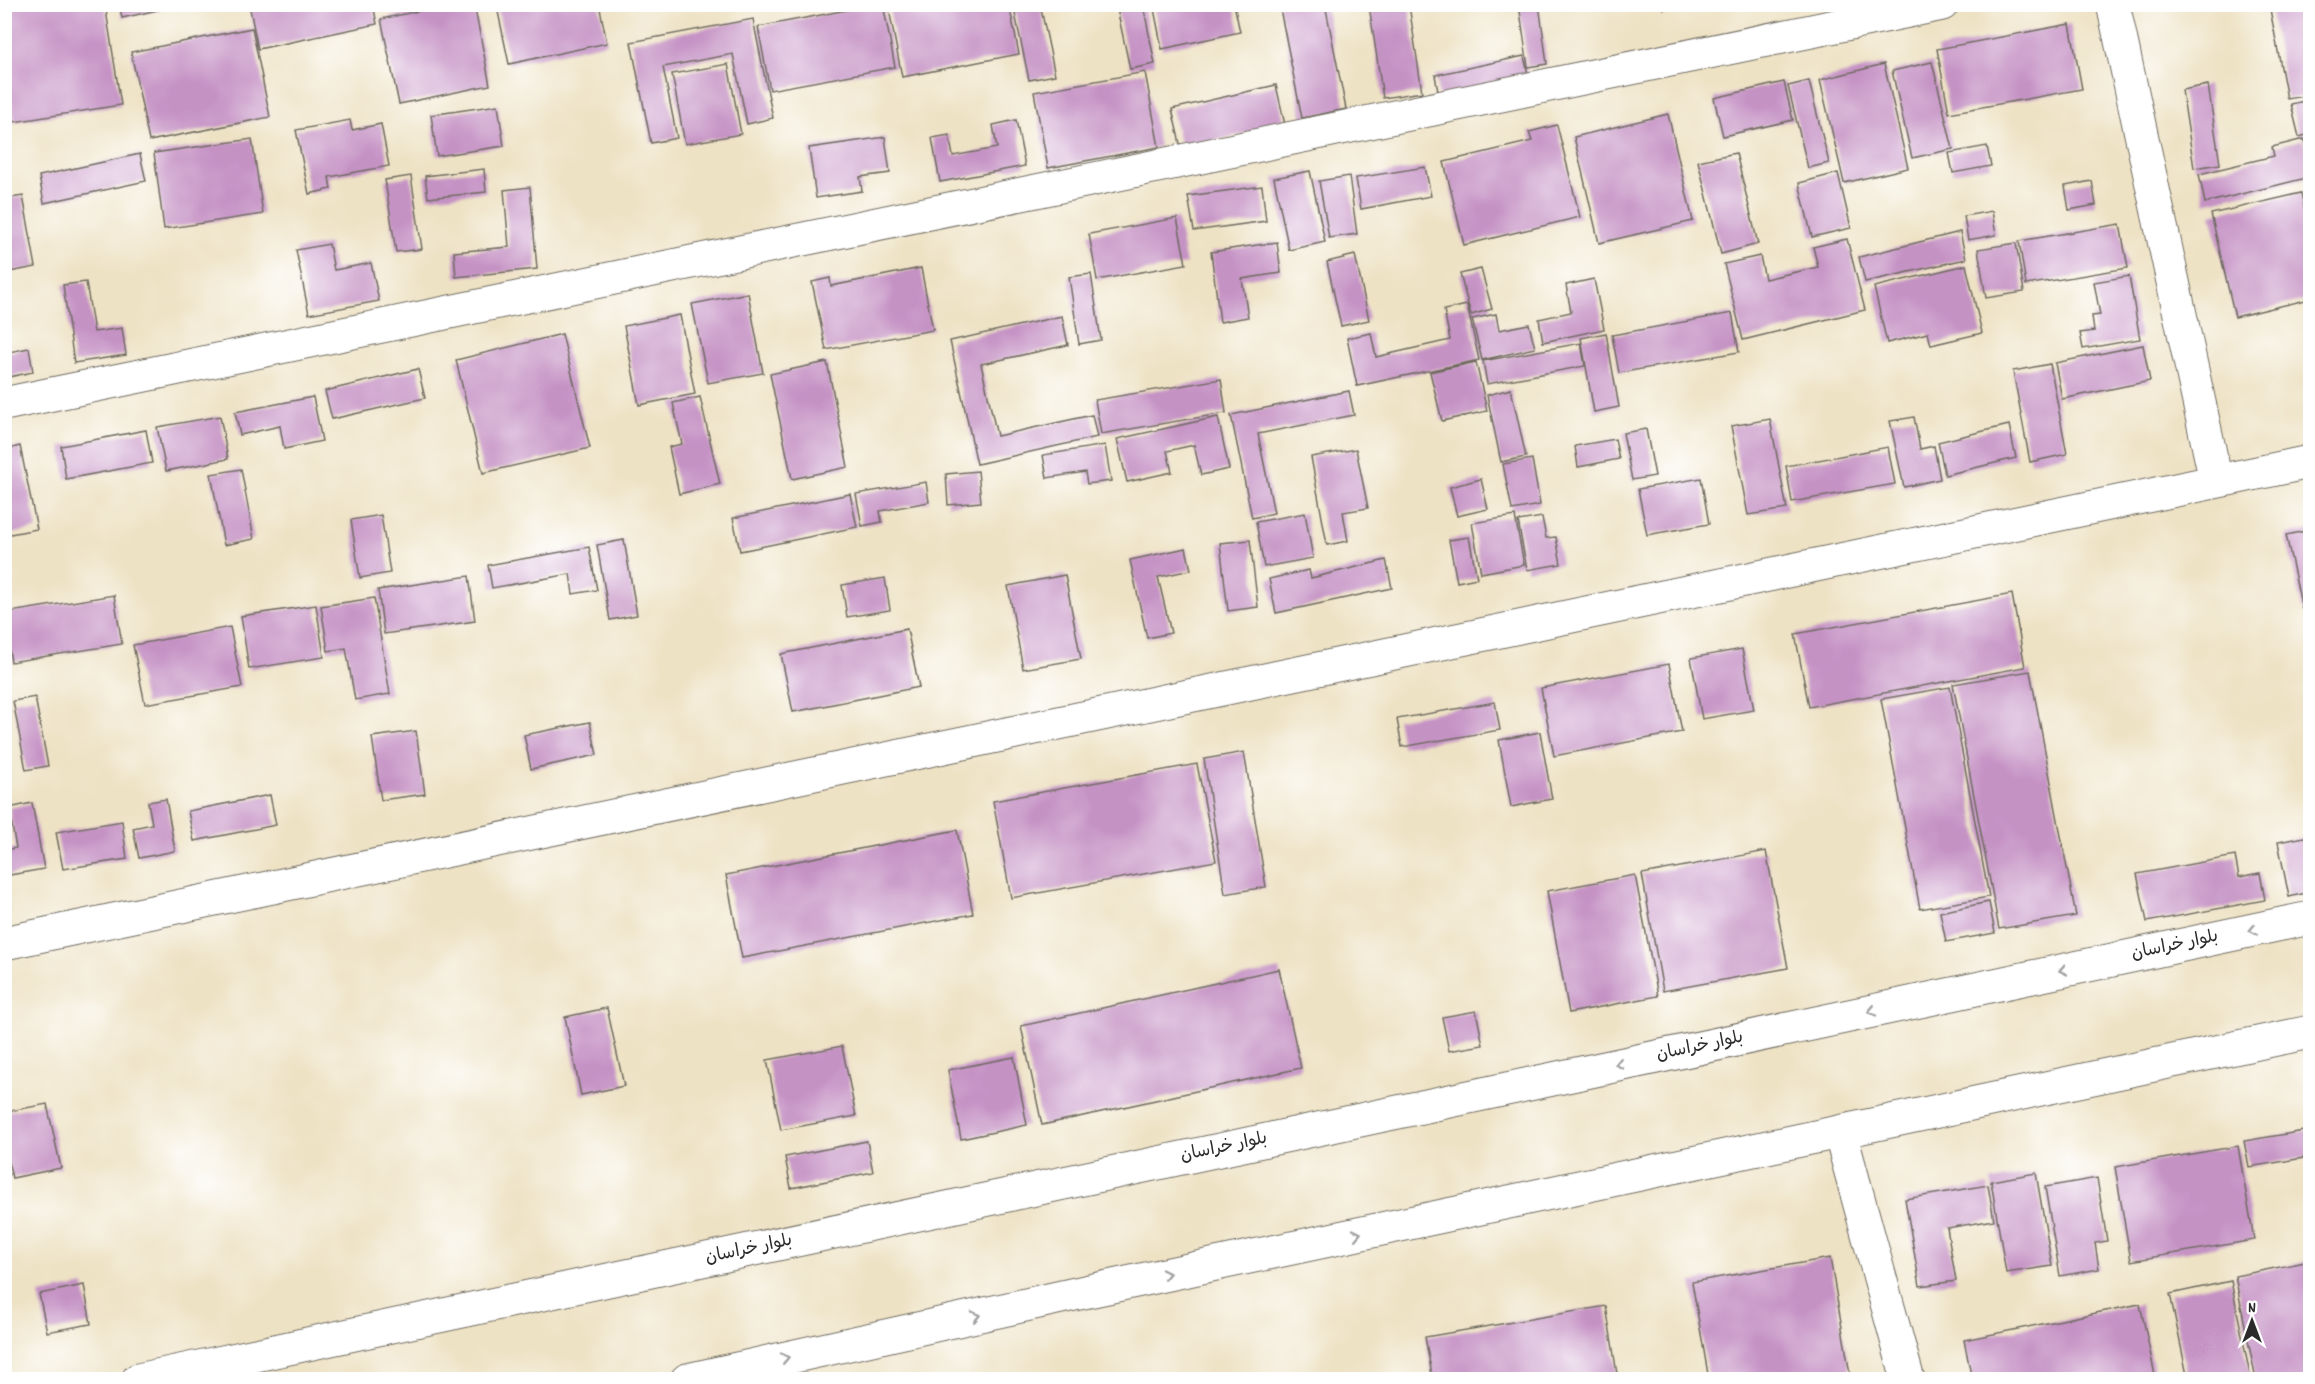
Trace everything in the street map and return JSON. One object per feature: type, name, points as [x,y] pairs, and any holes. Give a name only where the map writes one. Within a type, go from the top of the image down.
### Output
[{"type":"street","points":[[4,404],[1942,4]]},
{"type":"street","points":[[2113,4],[2216,481]]},
{"type":"street","points":[[4,943],[2310,462]]},
{"type":"street","name":"بلوار خراسان","points":[[138,1380],[173,1376],[2310,918]]},
{"type":"street","points":[[687,1380],[1075,1293],[2310,1032]]},
{"type":"street","points":[[1840,1132],[1908,1380]]},
{"type":"building","points":[[4,4],[105,4],[121,105],[14,122],[4,60]]},
{"type":"building","points":[[119,4],[180,4],[180,5],[122,18]]},
{"type":"building","points":[[249,4],[373,4],[377,24],[258,49]]},
{"type":"building","points":[[451,4],[474,4],[490,85],[399,104],[381,19]]},
{"type":"building","points":[[509,4],[599,4],[607,43],[509,64],[497,7]]},
{"type":"building","points":[[883,4],[895,67],[770,90],[758,27]]},
{"type":"building","points":[[888,4],[1009,4],[1019,54],[902,77]]},
{"type":"building","points":[[1013,4],[1040,4],[1055,75],[1029,80]]},
{"type":"building","points":[[1116,4],[1143,4],[1155,64],[1130,69]]},
{"type":"building","points":[[1153,4],[1234,4],[1240,32],[1162,49]]},
{"type":"building","points":[[1279,4],[1325,4],[1346,109],[1302,118]]},
{"type":"building","points":[[1519,4],[1539,4],[1547,64],[1528,67]]},
{"type":"building","points":[[1663,4],[1681,4],[1681,5],[1664,9]]},
{"type":"building","points":[[2269,4],[2310,4],[2310,95],[2287,99]]},
{"type":"building","points":[[1369,5],[1409,5],[1422,92],[1383,98]]},
{"type":"building","points":[[753,19],[773,118],[747,124],[733,54],[663,67],[677,138],[651,143],[631,42]]},
{"type":"building","points":[[2070,24],[2082,89],[1949,113],[1937,49]]},
{"type":"building","points":[[252,28],[270,117],[149,141],[131,52]]},
{"type":"building","points":[[1524,56],[1529,79],[1439,97],[1435,75]]},
{"type":"building","points":[[1932,62],[1953,149],[1912,158],[1892,71]]},
{"type":"building","points":[[728,64],[741,134],[685,144],[672,74]]},
{"type":"building","points":[[1884,64],[1908,168],[1844,183],[1820,80]]},
{"type":"building","points":[[1145,72],[1159,147],[1048,168],[1034,92]]},
{"type":"building","points":[[1809,81],[1829,163],[1808,168],[1788,86]]},
{"type":"building","points":[[1784,82],[1793,120],[1723,136],[1714,98]]},
{"type":"building","points":[[1276,85],[1285,125],[1181,148],[1172,109]]},
{"type":"building","points":[[2208,85],[2220,164],[2194,168],[2182,90]]},
{"type":"building","points":[[2309,100],[2310,134],[2299,137],[2291,104]]},
{"type":"building","points":[[498,105],[504,146],[437,156],[431,115]]},
{"type":"building","points":[[1668,114],[1693,221],[1599,243],[1574,137]]},
{"type":"building","points":[[350,120],[352,130],[381,124],[389,166],[329,177],[331,189],[309,194],[296,130]]},
{"type":"building","points":[[1016,120],[1025,166],[940,182],[932,138],[949,135],[953,156],[997,148],[993,125]]},
{"type":"building","points":[[1557,125],[1580,217],[1464,245],[1444,162],[1532,141],[1529,132]]},
{"type":"building","points":[[885,137],[890,173],[860,177],[862,191],[816,198],[809,148]]},
{"type":"building","points":[[252,139],[263,214],[164,229],[154,153]]},
{"type":"building","points":[[2304,139],[2310,165],[2310,177],[2205,203],[2199,174],[2274,156],[2272,147]]},
{"type":"building","points":[[1987,146],[1991,166],[1953,173],[1949,153]]},
{"type":"building","points":[[1736,153],[1758,244],[1721,254],[1698,161]]},
{"type":"building","points":[[140,154],[146,181],[44,203],[39,176]]},
{"type":"building","points":[[1425,167],[1431,196],[1361,209],[1356,178]]},
{"type":"building","points":[[484,169],[486,192],[428,198],[425,176]]},
{"type":"building","points":[[1310,171],[1325,242],[1289,250],[1274,178]]},
{"type":"building","points":[[1838,173],[1851,228],[1812,237],[1799,183]]},
{"type":"building","points":[[411,176],[422,249],[396,252],[385,180]]},
{"type":"building","points":[[1349,176],[1357,234],[1329,238],[1319,181]]},
{"type":"building","points":[[2092,181],[2096,205],[2069,210],[2065,186]]},
{"type":"building","points":[[1262,186],[1266,221],[1194,231],[1188,196]]},
{"type":"building","points":[[530,187],[537,269],[456,277],[454,252],[509,247],[504,190]]},
{"type":"building","points":[[2301,193],[2310,233],[2310,299],[2235,317],[2211,214]]},
{"type":"building","points":[[23,196],[36,267],[4,273],[4,199]]},
{"type":"building","points":[[1992,211],[1996,235],[1968,240],[1964,216]]},
{"type":"building","points":[[1177,218],[1186,264],[1097,280],[1089,234]]},
{"type":"building","points":[[2120,224],[2128,268],[2026,285],[2019,241]]},
{"type":"building","points":[[1960,232],[1966,259],[1865,282],[1859,257]]},
{"type":"building","points":[[1847,239],[1865,310],[1743,340],[1724,264],[1760,256],[1765,279],[1818,267],[1813,247]]},
{"type":"building","points":[[1277,242],[1281,273],[1242,279],[1248,317],[1220,322],[1211,252]]},
{"type":"building","points":[[2016,243],[2024,292],[1986,298],[1978,249]]},
{"type":"building","points":[[329,244],[334,270],[371,263],[379,301],[309,314],[296,250]]},
{"type":"building","points":[[1355,255],[1369,320],[1341,326],[1327,262]]},
{"type":"building","points":[[1966,265],[1982,333],[1931,345],[1928,333],[1887,343],[1874,287]]},
{"type":"building","points":[[921,268],[933,330],[826,350],[812,282],[830,278],[831,286]]},
{"type":"building","points":[[1481,269],[1492,309],[1471,315],[1460,274]]},
{"type":"building","points":[[1091,274],[1101,340],[1079,344],[1069,277]]},
{"type":"building","points":[[2129,276],[2140,339],[2083,349],[2080,333],[2094,331],[2092,316],[2100,315],[2094,282]]},
{"type":"building","points":[[1594,279],[1604,329],[1543,342],[1539,319],[1571,312],[1566,285]]},
{"type":"building","points":[[86,282],[94,332],[122,328],[126,355],[74,363],[63,285]]},
{"type":"building","points":[[748,293],[763,373],[708,383],[692,304]]},
{"type":"building","points":[[1467,305],[1479,360],[1357,386],[1347,338],[1371,333],[1376,357],[1450,340],[1444,310]]},
{"type":"building","points":[[1732,313],[1739,352],[1619,373],[1612,335]]},
{"type":"building","points":[[1496,314],[1499,330],[1529,324],[1535,348],[1482,360],[1472,319]]},
{"type":"building","points":[[680,315],[695,394],[639,405],[624,326]]},
{"type":"building","points":[[1062,316],[1068,345],[981,364],[997,436],[1092,415],[1097,437],[977,464],[950,341]]},
{"type":"building","points":[[1606,333],[1619,407],[1594,412],[1581,338]]},
{"type":"building","points":[[562,334],[590,448],[483,473],[456,360]]},
{"type":"building","points":[[1581,343],[1585,366],[1487,384],[1483,361]]},
{"type":"building","points":[[2143,345],[2150,381],[2062,399],[2055,363]]},
{"type":"building","points":[[29,348],[33,372],[4,378],[4,353]]},
{"type":"building","points":[[827,362],[848,467],[792,479],[770,374]]},
{"type":"building","points":[[1476,362],[1487,411],[1442,421],[1430,372]]},
{"type":"building","points":[[2050,364],[2067,454],[2030,462],[2013,371]]},
{"type":"building","points":[[418,369],[425,398],[332,419],[325,391]]},
{"type":"building","points":[[1221,379],[1226,413],[1101,434],[1095,400]]},
{"type":"building","points":[[1511,389],[1526,457],[1501,462],[1487,395]]},
{"type":"building","points":[[1349,391],[1354,415],[1258,434],[1274,513],[1252,518],[1231,415]]},
{"type":"building","points":[[313,397],[322,441],[284,449],[280,426],[240,435],[235,412]]},
{"type":"building","points":[[700,397],[720,484],[679,494],[669,447],[682,444],[673,403]]},
{"type":"building","points":[[220,416],[228,459],[166,471],[157,427]]},
{"type":"building","points":[[1218,417],[1229,469],[1201,475],[1194,445],[1167,451],[1172,472],[1127,482],[1117,439]]},
{"type":"building","points":[[1914,417],[1920,449],[1934,446],[1940,479],[1904,487],[1890,421]]},
{"type":"building","points":[[1770,419],[1787,509],[1748,515],[1731,426]]},
{"type":"building","points":[[2009,425],[2016,458],[1945,475],[1938,442]]},
{"type":"building","points":[[1646,429],[1655,476],[1632,480],[1623,433]]},
{"type":"building","points":[[146,430],[152,463],[66,479],[61,446]]},
{"type":"building","points":[[1615,439],[1619,459],[1578,467],[1575,446]]},
{"type":"building","points":[[1105,445],[1111,481],[1087,484],[1085,472],[1047,478],[1043,455]]},
{"type":"building","points":[[20,446],[37,529],[5,535],[5,450]]},
{"type":"building","points":[[1888,447],[1895,484],[1792,502],[1786,466]]},
{"type":"building","points":[[1356,449],[1368,508],[1343,512],[1348,541],[1327,545],[1311,457]]},
{"type":"building","points":[[1532,459],[1540,505],[1512,510],[1503,464]]},
{"type":"building","points":[[241,469],[254,539],[224,545],[211,474]]},
{"type":"building","points":[[978,471],[981,502],[948,505],[946,474]]},
{"type":"building","points":[[1701,478],[1709,524],[1647,535],[1638,489]]},
{"type":"building","points":[[1481,479],[1488,509],[1457,516],[1450,487]]},
{"type":"building","points":[[926,482],[929,502],[880,511],[882,522],[862,526],[856,494]]},
{"type":"building","points":[[850,494],[857,527],[740,551],[733,518]]},
{"type":"building","points":[[1305,513],[1313,558],[1264,567],[1256,522]]},
{"type":"building","points":[[381,515],[390,573],[360,578],[351,520]]},
{"type":"building","points":[[1515,516],[1524,565],[1481,573],[1472,523]]},
{"type":"building","points":[[1542,517],[1546,538],[1556,537],[1561,564],[1527,570],[1518,521]]},
{"type":"building","points":[[2310,530],[2310,607],[2302,609],[2286,535]]},
{"type":"building","points":[[1469,537],[1477,578],[1457,582],[1449,540]]},
{"type":"building","points":[[624,540],[637,615],[610,620],[597,545]]},
{"type":"building","points":[[1250,540],[1258,607],[1228,611],[1220,543]]},
{"type":"building","points":[[589,547],[597,590],[573,594],[570,574],[492,588],[488,565]]},
{"type":"building","points":[[1186,548],[1191,570],[1158,577],[1171,633],[1147,638],[1130,560]]},
{"type":"building","points":[[1386,560],[1392,588],[1276,613],[1269,579],[1309,570],[1311,578]]},
{"type":"building","points":[[1065,575],[1081,659],[1023,669],[1008,586]]},
{"type":"building","points":[[469,576],[475,621],[384,634],[378,590]]},
{"type":"building","points":[[885,578],[890,610],[847,617],[842,585]]},
{"type":"building","points":[[2012,594],[2025,667],[1809,707],[1795,634]]},
{"type":"building","points":[[114,595],[122,644],[11,662],[4,613]]},
{"type":"building","points":[[374,598],[390,694],[355,700],[346,648],[328,651],[321,606]]},
{"type":"building","points":[[316,605],[324,657],[249,669],[241,616]]},
{"type":"building","points":[[230,627],[242,687],[145,704],[133,645]]},
{"type":"building","points":[[907,629],[919,687],[793,712],[781,654]]},
{"type":"building","points":[[1742,649],[1754,710],[1702,719],[1691,658]]},
{"type":"building","points":[[1669,664],[1682,732],[1554,756],[1541,688]]},
{"type":"building","points":[[2030,671],[2076,916],[1999,929],[1953,684]]},
{"type":"building","points":[[6,687],[10,714],[4,715],[4,688]]},
{"type":"building","points":[[1950,687],[1989,897],[1920,909],[1881,699]]},
{"type":"building","points":[[35,697],[48,766],[26,770],[13,701]]},
{"type":"building","points":[[1495,702],[1500,730],[1402,747],[1397,719]]},
{"type":"building","points":[[590,722],[597,755],[531,769],[524,735]]},
{"type":"building","points":[[416,731],[425,794],[381,800],[372,737]]},
{"type":"building","points":[[1540,732],[1552,799],[1511,807],[1499,740]]},
{"type":"building","points":[[1244,752],[1266,887],[1225,894],[1204,759]]},
{"type":"building","points":[[1197,764],[1216,861],[1011,898],[993,801]]},
{"type":"building","points":[[270,795],[276,825],[194,841],[188,811]]},
{"type":"building","points":[[166,799],[175,851],[139,858],[133,828],[152,824],[148,802]]},
{"type":"building","points":[[32,803],[44,869],[4,876],[4,850],[16,848],[9,808]]},
{"type":"building","points":[[122,821],[127,859],[63,869],[56,832]]},
{"type":"building","points":[[957,830],[973,914],[742,958],[726,875]]},
{"type":"building","points":[[2310,836],[2310,892],[2289,897],[2278,842]]},
{"type":"building","points":[[1766,851],[1788,968],[1663,991],[1642,874]]},
{"type":"building","points":[[2235,856],[2239,877],[2260,873],[2265,900],[2147,922],[2137,874]]},
{"type":"building","points":[[1635,875],[1658,996],[1569,1013],[1547,891]]},
{"type":"building","points":[[1989,902],[1995,933],[1946,942],[1940,912]]},
{"type":"building","points":[[1279,969],[1301,1068],[1042,1125],[1021,1026]]},
{"type":"building","points":[[607,1008],[624,1086],[581,1095],[565,1017]]},
{"type":"building","points":[[1476,1011],[1483,1045],[1449,1051],[1442,1017]]},
{"type":"building","points":[[842,1046],[856,1116],[781,1130],[767,1060]]},
{"type":"building","points":[[1014,1057],[1027,1125],[961,1139],[948,1070]]},
{"type":"building","points":[[47,1104],[61,1168],[12,1178],[4,1143],[4,1112]]},
{"type":"building","points":[[2310,1130],[2310,1157],[2249,1167],[2244,1141]]},
{"type":"building","points":[[867,1141],[873,1172],[791,1188],[785,1157]]},
{"type":"building","points":[[2238,1146],[2254,1240],[2131,1261],[2115,1167]]},
{"type":"building","points":[[2036,1173],[2052,1266],[2006,1273],[1991,1181]]},
{"type":"building","points":[[2097,1178],[2107,1241],[2095,1243],[2099,1269],[2060,1276],[2045,1187]]},
{"type":"building","points":[[1988,1185],[1994,1220],[1947,1228],[1956,1281],[1920,1286],[1905,1199]]},
{"type":"building","points":[[1830,1258],[1851,1380],[1709,1380],[1692,1282]]},
{"type":"building","points":[[2310,1261],[2310,1380],[2256,1380],[2235,1276]]},
{"type":"building","points":[[2231,1281],[2251,1380],[2188,1380],[2170,1294]]},
{"type":"building","points":[[84,1285],[91,1324],[47,1332],[39,1294]]},
{"type":"building","points":[[2140,1304],[2156,1380],[1972,1380],[1964,1340]]},
{"type":"building","points":[[1606,1306],[1618,1380],[1433,1380],[1425,1337]]}]
